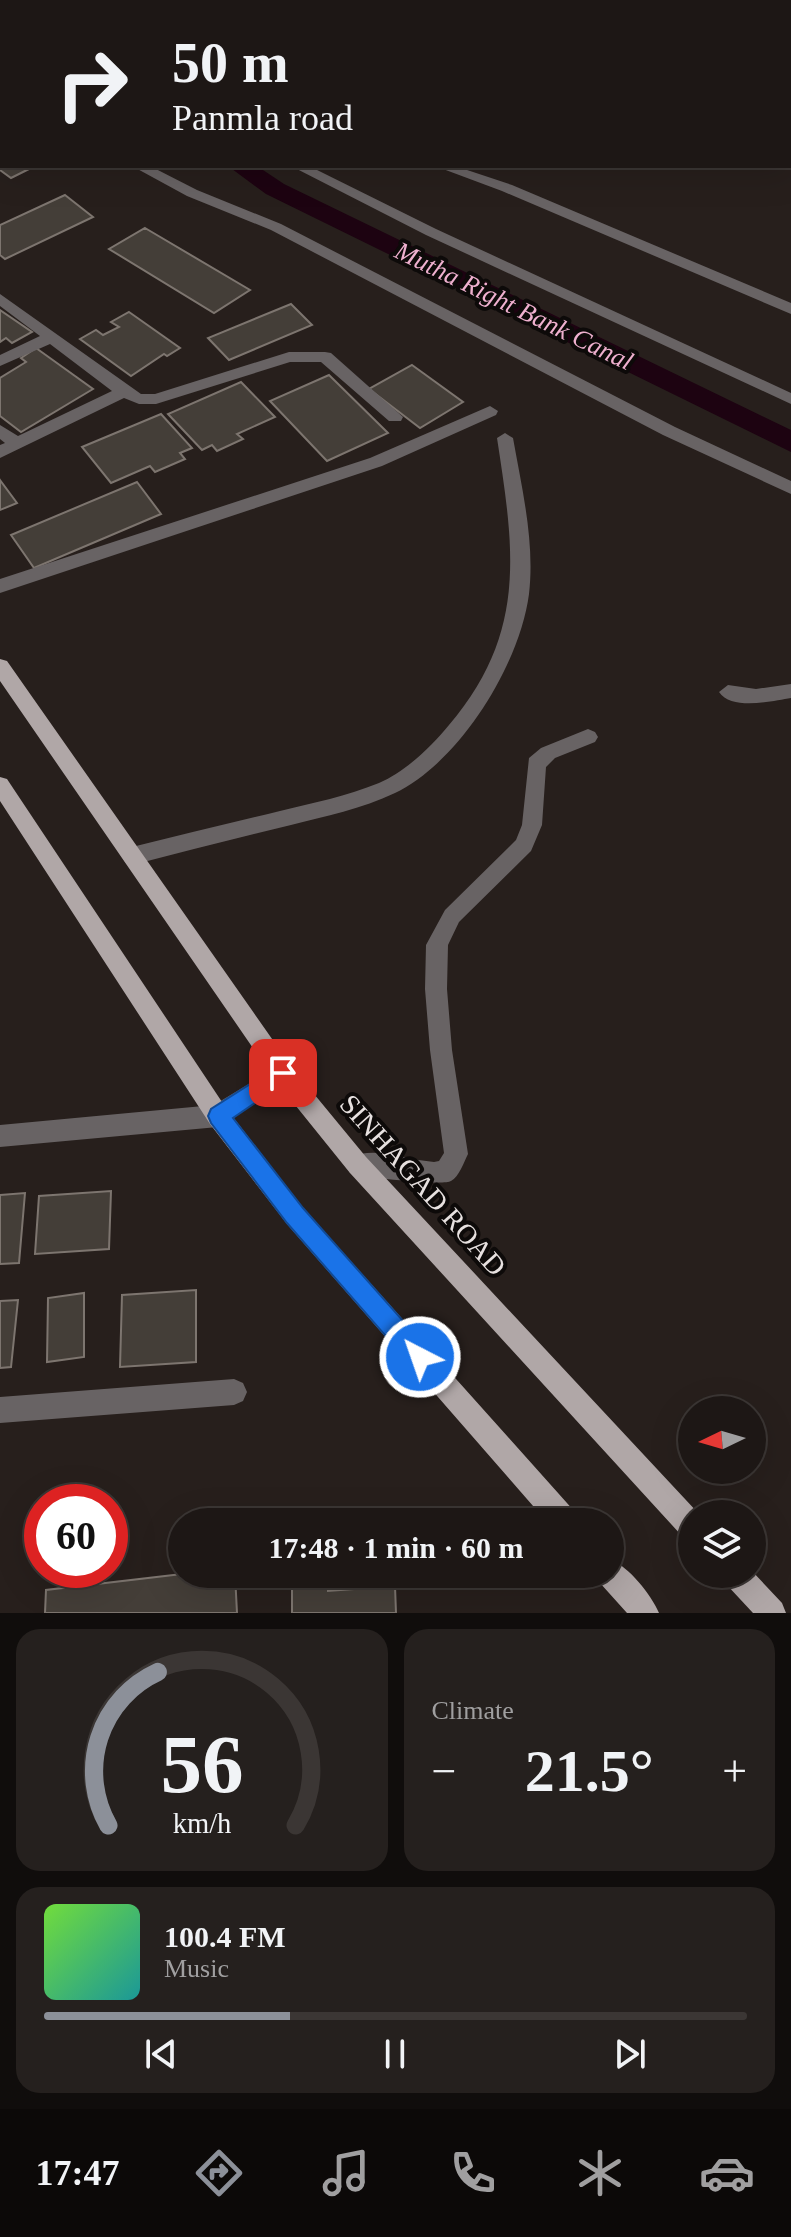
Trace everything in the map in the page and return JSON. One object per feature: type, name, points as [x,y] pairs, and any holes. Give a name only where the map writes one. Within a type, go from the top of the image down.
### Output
[{"type":"main road","name":"SINHAGAD ROAD","points":[[0,666],[283,1073],[358,1165],[678,1511]]},
{"type":"main road","points":[[0,785],[218,1116],[295,1216],[553,1508]]},
{"type":"main road","points":[[623,1588],[645,1613]]},
{"type":"main road","points":[[749,1588],[772,1613]]},
{"type":"street","points":[[143,168],[192,193],[276,227],[669,431],[791,488]]},
{"type":"street","points":[[302,168],[431,232],[791,399]]},
{"type":"street","points":[[448,168],[507,188],[791,309]]},
{"type":"street","points":[[0,299],[124,392],[139,399],[156,399],[289,357],[325,357],[395,417]]},
{"type":"street","points":[[0,361],[51,337]]},
{"type":"street","points":[[0,452],[124,392]]},
{"type":"street","points":[[0,586],[376,462],[490,411]]},
{"type":"street","points":[[0,430],[17,444]]},
{"type":"street","points":[[132,856],[349,802],[390,787],[441,749],[472,712],[512,634],[520,592],[520,531],[505,438]]},
{"type":"street","points":[[728,692],[756,696],[791,691]]},
{"type":"street","points":[[358,1165],[394,1164],[428,1175],[446,1172],[456,1154],[441,1050],[436,989],[437,945],[452,916],[524,845],[532,825],[536,764],[548,753],[588,737]]},
{"type":"street","points":[[0,1136],[218,1116],[283,1073]]},
{"type":"street","points":[[0,1410],[234,1392]]},
{"type":"building","points":[[0,168],[31,168],[11,178]]},
{"type":"building","points":[[65,195],[93,217],[5,259],[0,255],[0,225]]},
{"type":"building","points":[[145,228],[250,290],[214,313],[109,249]]},
{"type":"building","points":[[291,304],[312,325],[229,360],[208,338]]},
{"type":"building","points":[[0,310],[32,332],[12,343],[6,338],[0,342]]},
{"type":"building","points":[[129,312],[180,348],[167,356],[164,354],[131,376],[80,339],[96,330],[103,335],[119,327],[111,322]]},
{"type":"building","points":[[36,348],[93,389],[21,432],[0,416],[0,378],[26,362],[21,358]]},
{"type":"building","points":[[412,365],[463,402],[420,428],[369,389]]},
{"type":"building","points":[[329,375],[388,433],[327,461],[270,401]]},
{"type":"building","points":[[241,382],[275,417],[237,434],[243,439],[217,451],[212,445],[202,450],[168,414]]},
{"type":"building","points":[[161,414],[192,448],[180,453],[185,459],[155,472],[150,466],[111,483],[82,447]]},
{"type":"building","points":[[0,480],[17,503],[0,510]]},
{"type":"building","points":[[137,482],[161,514],[34,568],[11,535]]},
{"type":"building","points":[[111,1191],[109,1249],[35,1254],[39,1196]]},
{"type":"building","points":[[25,1193],[19,1263],[0,1264],[0,1195]]},
{"type":"building","points":[[196,1290],[196,1362],[120,1367],[122,1295]]},
{"type":"building","points":[[84,1293],[84,1357],[47,1362],[48,1298]]},
{"type":"building","points":[[18,1300],[11,1367],[0,1368],[0,1301]]},
{"type":"building","points":[[168,1576],[168,1588],[236,1588],[237,1613],[45,1613],[46,1590],[128,1588],[128,1580]]},
{"type":"building","points":[[292,1588],[328,1588],[328,1591],[395,1588],[396,1613],[292,1613]]},
{"type":"waterway","name":"Mutha Right Bank Canal","points":[[243,168],[275,189],[791,442]]},
{"type":"route","points":[[283,1073],[218,1116],[295,1216],[420,1357]]}]
